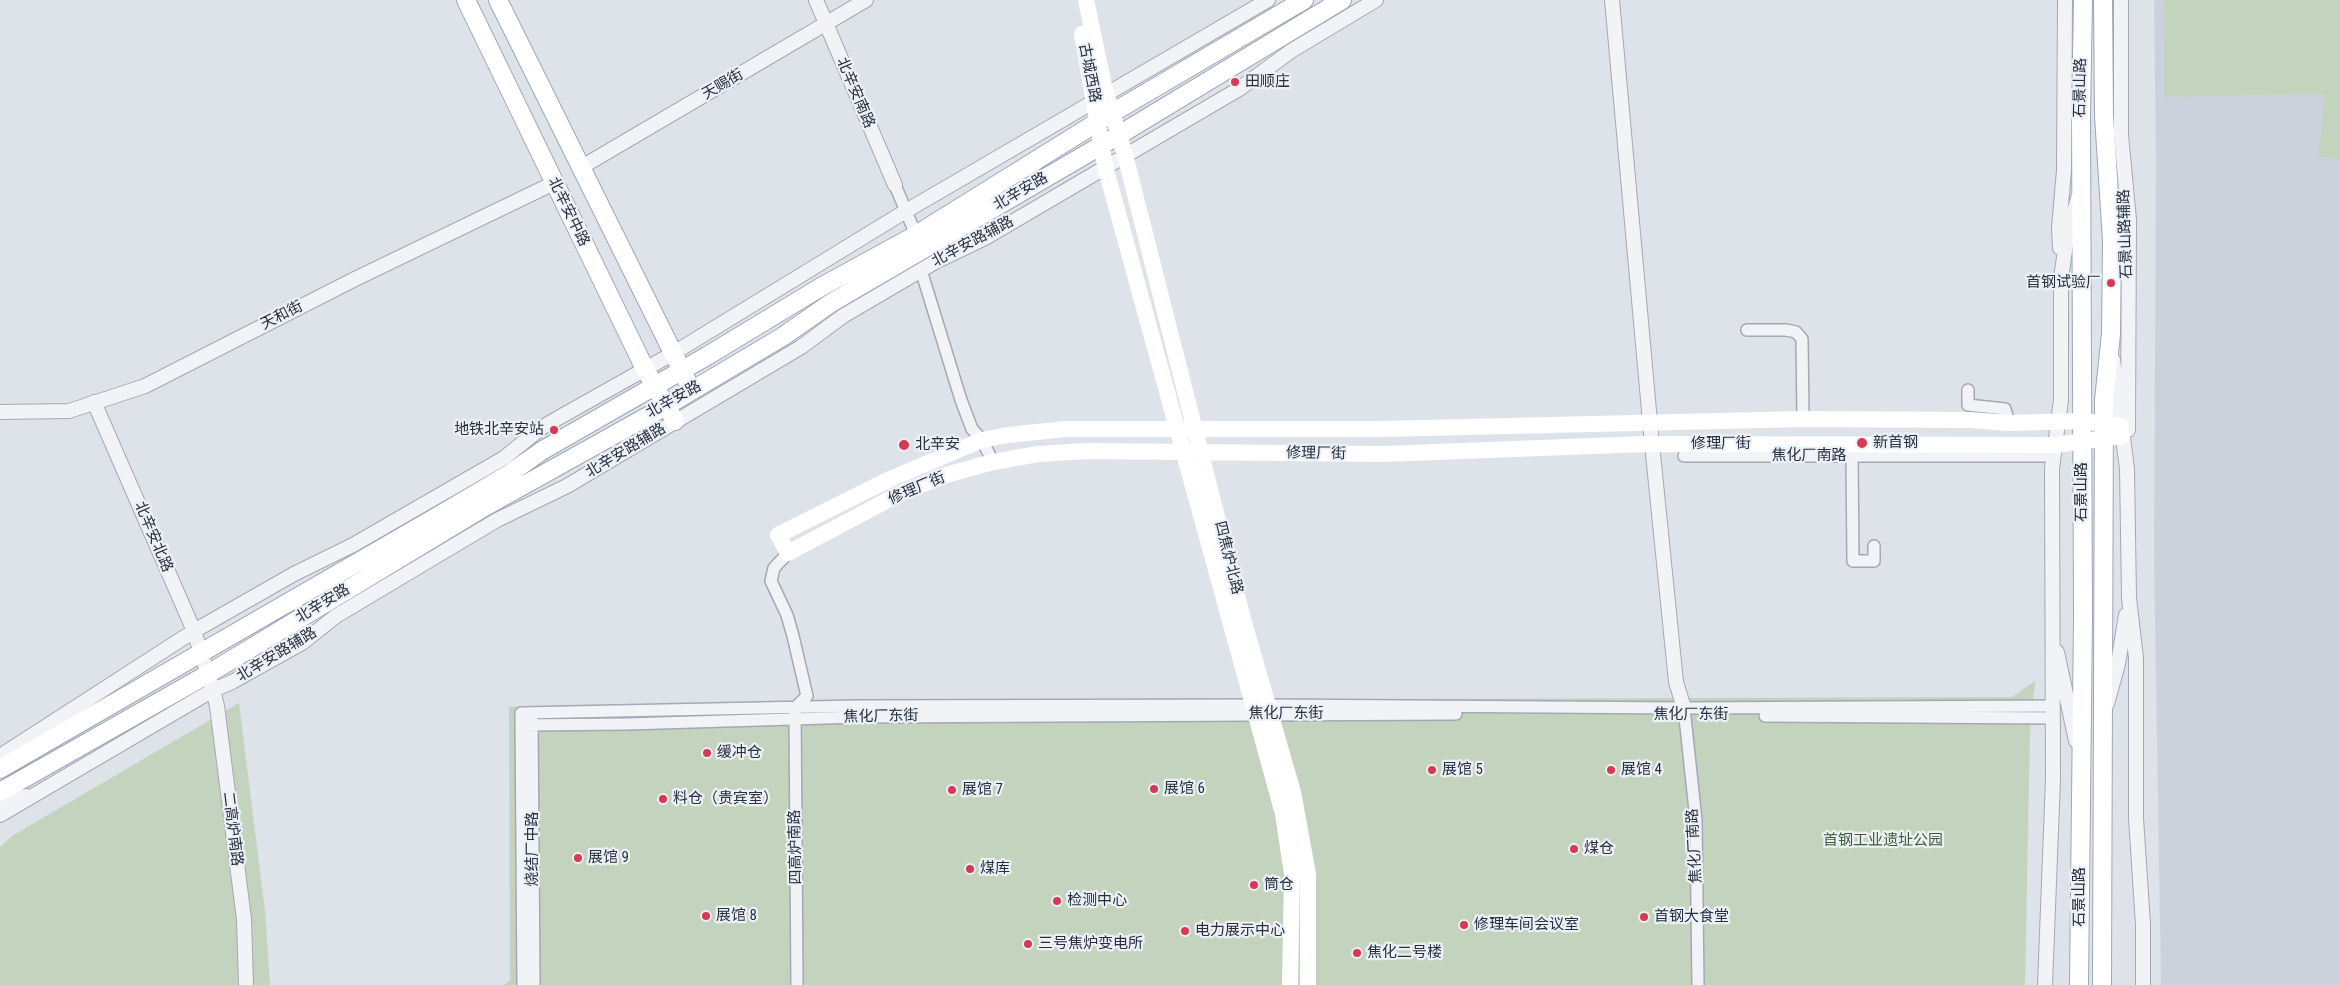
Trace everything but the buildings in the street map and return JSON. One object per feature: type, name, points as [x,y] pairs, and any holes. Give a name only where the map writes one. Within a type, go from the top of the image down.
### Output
[{"type":"main road","name":"北辛安中路","points":[[466,0],[645,369],[671,413]]},
{"type":"main road","name":"北辛安中路","points":[[498,0],[672,354],[692,390]]},
{"type":"main road","name":"古城西路","points":[[1076,0],[1105,118],[1102,145]]},
{"type":"main road","name":"古城西路","points":[[1086,0],[1101,99]]},
{"type":"main road","name":"北辛安路","points":[[3,762],[202,652],[438,516],[509,474],[543,450],[681,372],[821,287],[916,236],[1105,118],[1303,0]]},
{"type":"main road","name":"北辛安路","points":[[0,792],[210,682],[422,544],[671,413],[692,390],[782,337],[831,303],[1120,135],[1342,0]]},
{"type":"main road","name":"石景山路","points":[[2079,985],[2083,442],[2083,0]]},
{"type":"main road","name":"石景山路","points":[[2102,985],[2104,714],[2113,432],[2104,400],[2111,334],[2112,241],[2104,116],[2104,0]]},
{"type":"main road","name":"古城西路","points":[[1105,118],[1120,135]]},
{"type":"main road","name":"四焦炉北路","points":[[1120,135],[1244,619],[1291,866],[1290,985]]},
{"type":"main road","name":"四焦炉北路","points":[[1102,145],[1105,166],[1183,452],[1262,709],[1293,792],[1308,874],[1308,985]]},
{"type":"main road","name":"修理厂街","points":[[2009,423],[1970,420],[1803,419],[1382,429],[1066,429],[1008,435],[982,440],[890,479],[778,535],[788,553],[903,492],[946,476],[993,462],[1038,454],[1087,451],[1382,454],[1652,444],[2054,451],[2113,432]]},
{"type":"main road","points":[[2009,423],[2083,421],[2113,432]]},
{"type":"street","name":"北辛安南路","points":[[816,0],[895,185]]},
{"type":"street","name":"天赐街","points":[[580,168],[866,0]]},
{"type":"street","points":[[3,762],[194,631],[294,574],[353,545],[504,458],[541,428],[672,354],[906,211],[1268,0]]},
{"type":"street","points":[[1247,12],[1303,0]]},
{"type":"street","name":"北辛安路辅路","points":[[0,815],[38,793],[210,682],[232,682],[302,643],[336,616],[498,520],[567,486],[671,413],[801,347],[842,316],[921,270],[986,238],[1105,166],[1239,89],[1291,51],[1376,0]]},
{"type":"street","points":[[1612,0],[1650,423],[1676,682],[1685,712]]},
{"type":"street","points":[[2045,985],[2053,779],[2050,580],[2054,451],[2061,400],[2062,278],[2059,228],[2064,170],[2064,0]]},
{"type":"street","name":"石景山路辅路","points":[[2121,0],[2120,122],[2129,220],[2127,469]]},
{"type":"street","name":"天和街","points":[[0,412],[69,412],[145,386],[355,279],[554,183]]},
{"type":"street","points":[[895,185],[916,236]]},
{"type":"street","points":[[2062,278],[2067,236],[2082,185]]},
{"type":"street","points":[[864,284],[921,270],[960,400],[972,429],[982,440],[993,462]]},
{"type":"street","points":[[1747,330],[1786,330],[1796,332],[1802,339],[1803,419]]},
{"type":"street","points":[[1968,390],[1968,405],[2005,408],[2009,423]]},
{"type":"street","name":"北辛安北路","points":[[94,402],[194,631],[210,682]]},
{"type":"street","name":"石景山路","points":[[2113,432],[2127,469],[2129,598],[2136,658],[2136,818],[2143,925],[2143,985]]},
{"type":"street","name":"焦化厂南路","points":[[1684,456],[1852,456],[2054,451]]},
{"type":"street","points":[[1852,456],[1854,561],[1874,561],[1874,546]]},
{"type":"street","points":[[392,523],[438,516]]},
{"type":"street","points":[[422,544],[498,520]]},
{"type":"street","points":[[788,553],[774,568],[770,581],[787,615],[807,696],[795,708]]},
{"type":"street","points":[[2050,580],[2057,652],[2080,759]]},
{"type":"street","points":[[2104,714],[2118,664],[2129,598]]},
{"type":"street","name":"二高炉南路","points":[[210,682],[217,706],[244,919],[246,985]]},
{"type":"street","name":"焦化厂东街","points":[[526,719],[795,708],[2052,712]]},
{"type":"street","name":"四高炉南路","points":[[795,708],[797,985]]},
{"type":"street","name":"焦化厂东街","points":[[526,719],[795,720],[858,717],[1262,709]]},
{"type":"street","name":"焦化厂南路","points":[[1685,712],[1696,820],[1698,985]]},
{"type":"street","name":"烧结厂中路","points":[[523,985],[526,719]]},
{"type":"street","name":"烧结厂中路","points":[[526,719],[534,985]]},
{"type":"street","points":[[0,801],[38,793]]},
{"type":"shaded area","points":[[2154,0],[2340,0],[2340,985],[2161,985],[2154,559],[2156,163]]},
{"type":"green space","points":[[2164,0],[2340,0],[2340,159],[2318,156],[2325,94],[2165,97]]},
{"type":"green space","name":"首钢工业遗址公园","points":[[2035,681],[2030,729],[2025,985],[504,985],[510,980],[509,707],[1394,699],[2012,697]]},
{"type":"green space","points":[[239,703],[265,911],[270,985],[0,985],[0,847],[12,836]]},
{"type":"place","name":"田顺庄","points":[[1235,82]]},
{"type":"place","name":"首钢试验厂","points":[[2111,283]]},
{"type":"place","name":"地铁北辛安站","points":[[554,430]]},
{"type":"place","name":"新首钢","points":[[1862,443]]},
{"type":"place","name":"北辛安","points":[[904,445]]},
{"type":"place","name":"缓冲仓","points":[[707,753]]},
{"type":"place","name":"展馆 5","points":[[1432,770]]},
{"type":"place","name":"展馆 4","points":[[1611,770]]},
{"type":"place","name":"展馆 6","points":[[1154,789]]},
{"type":"place","name":"展馆 7","points":[[952,790]]},
{"type":"place","name":"料仓（贵宾室）","points":[[663,799]]},
{"type":"place","name":"煤仓","points":[[1574,849]]},
{"type":"place","name":"展馆 9","points":[[578,858]]},
{"type":"place","name":"煤库","points":[[970,869]]},
{"type":"place","name":"筒仓","points":[[1254,885]]},
{"type":"place","name":"检测中心","points":[[1057,901]]},
{"type":"place","name":"展馆 8","points":[[706,916]]},
{"type":"place","name":"首钢大食堂","points":[[1644,917]]},
{"type":"place","name":"修理车间会议室","points":[[1464,925]]},
{"type":"place","name":"电力展示中心","points":[[1185,931]]},
{"type":"place","name":"三号焦炉变电所","points":[[1028,944]]},
{"type":"place","name":"焦化二号楼","points":[[1357,953]]}]
